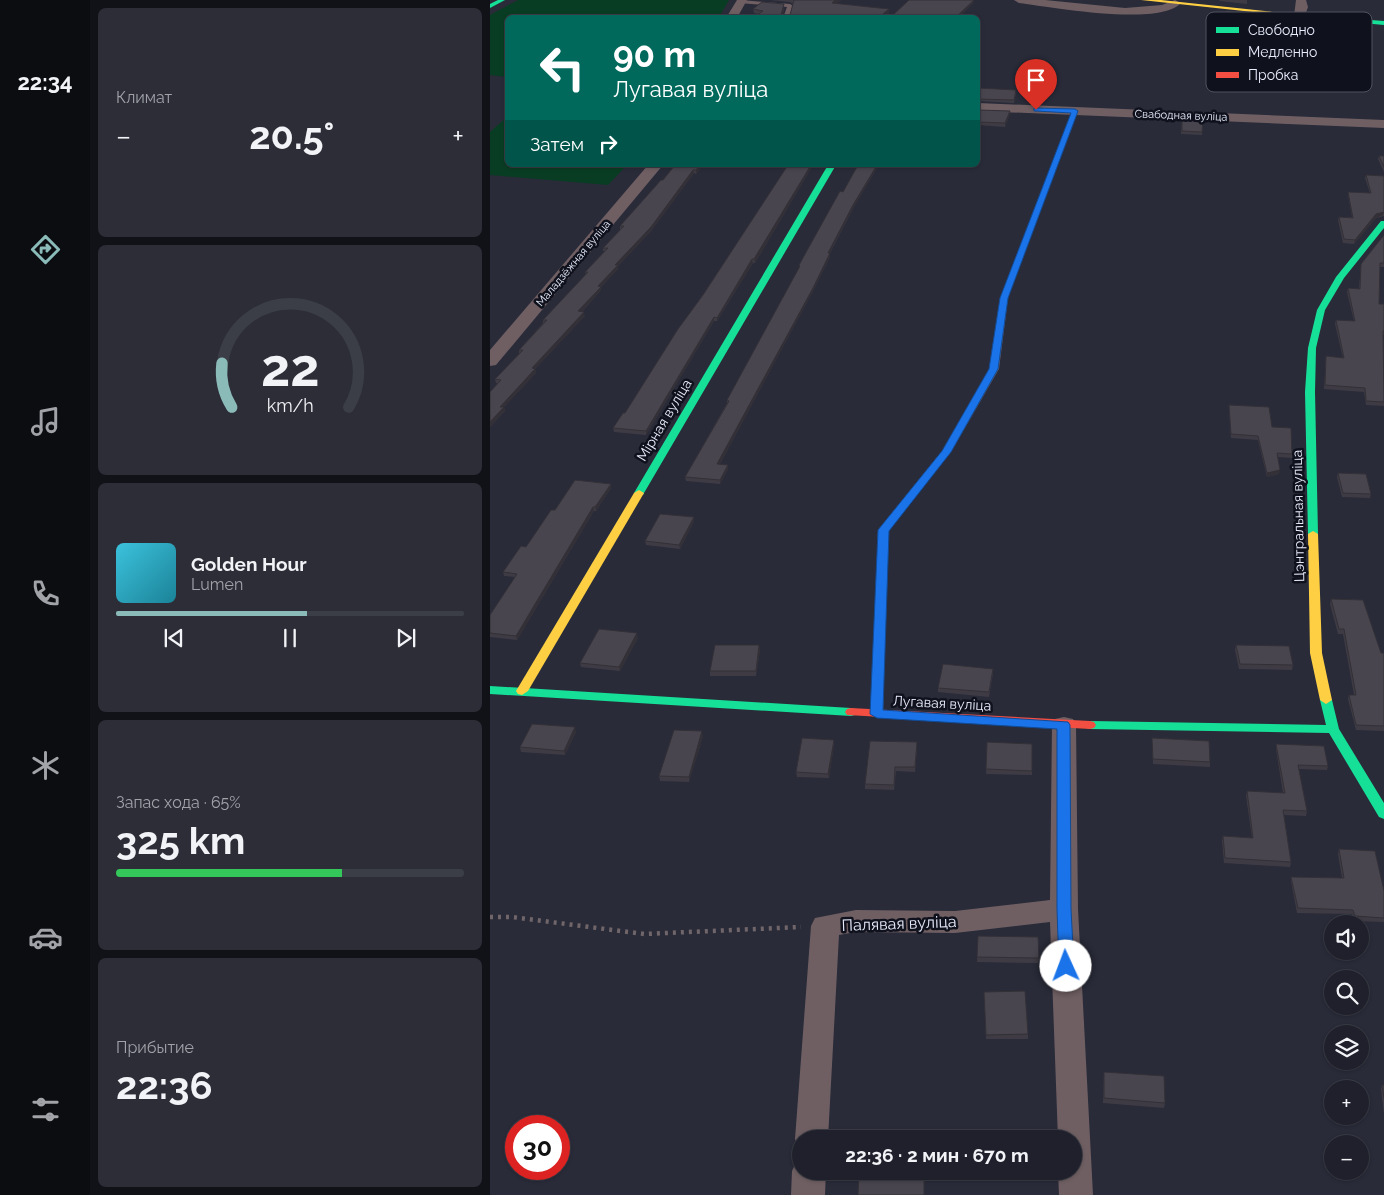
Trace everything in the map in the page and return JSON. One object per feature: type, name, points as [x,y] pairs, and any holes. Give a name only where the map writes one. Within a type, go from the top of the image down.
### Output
[{"type":"main road","points":[[490,6],[502,0]]},
{"type":"main road","points":[[1144,0],[1264,12]]},
{"type":"main road","name":"Мірная вуліца","points":[[522,691],[831,167]]},
{"type":"main road","name":"Цэнтральная вуліца","points":[[1384,223],[1340,277],[1321,310],[1312,348],[1310,392],[1316,653],[1333,729],[1384,814]]},
{"type":"main road","name":"Лугавая вуліца","points":[[490,690],[1064,725],[1333,729]]},
{"type":"street","points":[[1019,0],[1143,12],[1164,9],[1183,3]]},
{"type":"street","points":[[733,15],[741,1]]},
{"type":"street","name":"Свабодная вуліца","points":[[980,107],[1384,124]]},
{"type":"street","name":"Маладзёжная вуліца","points":[[490,361],[654,167]]},
{"type":"street","points":[[1064,725],[1064,909],[1074,1130]]},
{"type":"street","name":"Палявая вуліца","points":[[813,1130],[825,926],[856,921],[955,922],[1064,909]]},
{"type":"street","points":[[808,1195],[809,1180]]},
{"type":"street","points":[[1075,1180],[1076,1195]]},
{"type":"lane","points":[[741,1],[792,5],[787,15]]},
{"type":"lane","points":[[877,714],[884,530],[946,452],[994,369],[1004,298],[1075,111]]},
{"type":"path","points":[[490,917],[512,917],[644,934],[825,926]]},
{"type":"green space","points":[[518,0],[729,0],[720,15],[505,15],[505,77],[490,75],[490,15]]},
{"type":"green space","points":[[505,119],[505,167],[625,167],[608,185],[490,175],[490,132]]},
{"type":"building","points":[[794,0],[835,0],[832,3],[889,9],[882,15],[790,15]]},
{"type":"building","points":[[909,0],[974,0],[958,15],[893,15]]},
{"type":"building","points":[[762,2],[784,4],[781,15],[757,15],[763,11],[753,9]]},
{"type":"building","points":[[980,88],[1016,90],[1014,100],[980,99]]},
{"type":"building","points":[[980,110],[1010,111],[1005,123],[980,122]]},
{"type":"building","points":[[1182,118],[1203,119],[1202,132],[1182,131]]},
{"type":"building","points":[[1379,156],[1384,156],[1384,167]]},
{"type":"building","points":[[673,167],[698,167],[693,170],[651,227],[598,286],[601,287],[578,311],[584,312],[532,368],[535,369],[500,407],[504,407],[490,422],[490,392],[501,380],[495,379],[523,350],[519,350],[547,320],[543,320],[608,248],[603,248],[624,226],[620,226]]},
{"type":"building","points":[[787,167],[810,167],[717,318],[714,317],[646,431],[613,428],[623,413],[625,413],[678,329],[703,295]]},
{"type":"building","points":[[857,167],[876,167],[853,205],[828,253],[830,253],[813,288],[717,464],[728,465],[720,480],[685,477],[729,401],[727,400],[840,191],[843,192]]},
{"type":"building","points":[[1366,175],[1384,176],[1384,212],[1376,214],[1355,240],[1344,239],[1339,217],[1353,218],[1348,192],[1371,193]]},
{"type":"building","points":[[1384,235],[1384,263],[1380,263],[1379,304],[1384,304],[1384,402],[1366,401],[1365,388],[1325,385],[1326,356],[1344,358],[1336,320],[1355,321],[1348,288],[1360,289],[1361,264]]},
{"type":"building","points":[[1229,405],[1269,407],[1272,427],[1291,428],[1292,454],[1277,453],[1280,470],[1267,473],[1258,436],[1231,434]]},
{"type":"building","points":[[1338,473],[1366,474],[1371,494],[1343,493]]},
{"type":"building","points":[[575,480],[611,484],[595,507],[593,507],[516,636],[490,633],[490,615],[517,574],[503,572],[521,546],[526,547],[551,510],[555,510]]},
{"type":"building","points":[[660,514],[694,517],[679,545],[645,541]]},
{"type":"building","points":[[1331,599],[1363,600],[1381,653],[1384,653],[1384,726],[1356,725],[1349,695],[1356,695],[1344,629],[1339,629]]},
{"type":"building","points":[[599,629],[637,633],[619,667],[580,663]]},
{"type":"building","points":[[715,645],[759,645],[756,671],[710,671]]},
{"type":"building","points":[[1236,645],[1289,646],[1293,665],[1240,664]]},
{"type":"building","points":[[943,664],[993,669],[989,692],[938,688]]},
{"type":"building","points":[[532,724],[575,727],[564,751],[520,747]]},
{"type":"building","points":[[674,730],[702,731],[689,777],[659,776]]},
{"type":"building","points":[[802,738],[834,740],[828,774],[796,772]]},
{"type":"building","points":[[1152,738],[1209,741],[1210,762],[1153,759]]},
{"type":"building","points":[[870,741],[917,742],[915,767],[895,767],[894,785],[865,784]]},
{"type":"building","points":[[987,742],[1032,744],[1032,771],[986,769]]},
{"type":"building","points":[[1276,744],[1324,746],[1328,766],[1298,765],[1307,811],[1283,810],[1291,862],[1225,858],[1223,836],[1253,838],[1247,791],[1285,793]]},
{"type":"building","points":[[1339,849],[1375,851],[1384,891],[1384,918],[1355,915],[1353,910],[1298,908],[1291,877],[1344,878]]},
{"type":"building","points":[[978,936],[1038,937],[1039,958],[977,957]]},
{"type":"building","points":[[1025,991],[1028,1034],[986,1035],[984,992]]},
{"type":"building","points":[[1104,1072],[1164,1076],[1165,1103],[1104,1098]]},
{"type":"building","points":[[859,1180],[924,1180],[924,1195],[858,1195]]},
{"type":"traffic: fast","points":[[490,6],[502,0]]},
{"type":"traffic: fast","points":[[1372,22],[1384,23]]},
{"type":"traffic: fast","points":[[639,493],[831,167]]},
{"type":"traffic: fast","points":[[1313,534],[1310,392],[1312,348],[1321,310],[1340,277],[1384,223]]},
{"type":"traffic: fast","points":[[490,690],[851,712]]},
{"type":"traffic: fast","points":[[1326,700],[1333,729],[1384,814]]},
{"type":"traffic: fast","points":[[1090,725],[1333,729]]},
{"type":"traffic: slow","points":[[1144,0],[1267,12]]},
{"type":"traffic: slow","points":[[522,691],[639,493]]},
{"type":"traffic: slow","points":[[1313,534],[1316,653],[1326,700]]},
{"type":"traffic: jam","points":[[851,712],[1090,725]]},
{"type":"route","points":[[1036,110],[1075,111],[1004,298],[994,369],[946,452],[884,530],[877,714],[1064,725],[1064,909],[1066,966]]}]
